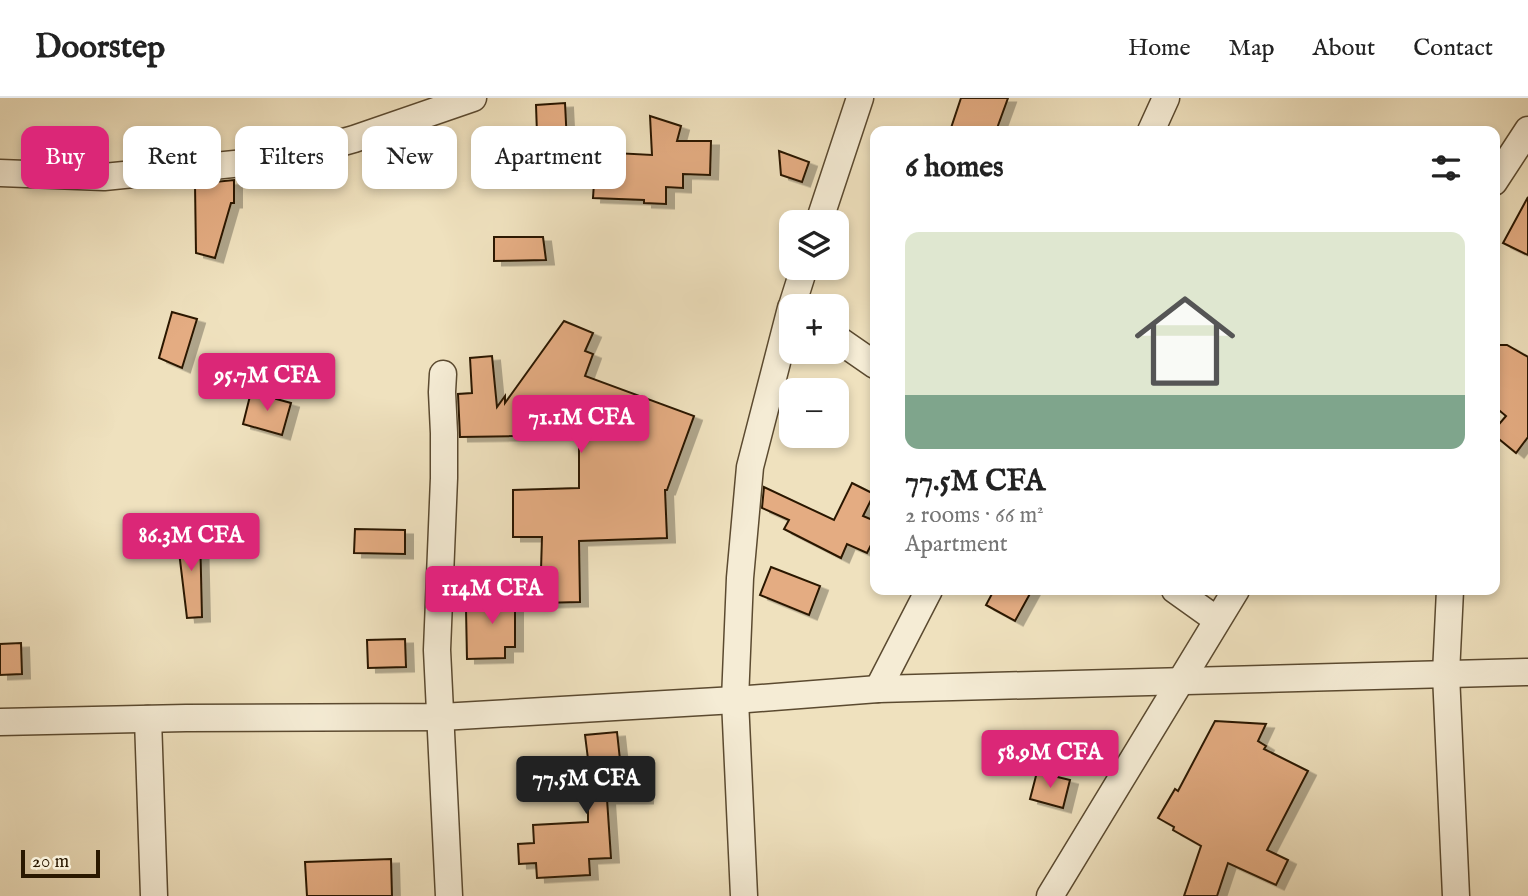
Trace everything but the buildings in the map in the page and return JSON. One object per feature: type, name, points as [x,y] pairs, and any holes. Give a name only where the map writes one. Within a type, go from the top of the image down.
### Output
[{"type":"street","points":[[0,173],[104,177],[283,159],[354,139],[472,98]]},
{"type":"street","points":[[823,210],[860,98]]},
{"type":"street","points":[[1153,126],[1166,98]]},
{"type":"street","points":[[1500,173],[1528,130]]},
{"type":"street","points":[[849,347],[870,362]]},
{"type":"street","points":[[744,896],[735,700],[740,578],[750,467],[779,354]]},
{"type":"street","points":[[443,374],[444,478],[437,650],[449,896]]},
{"type":"street","points":[[878,689],[926,595]]},
{"type":"street","points":[[1182,595],[1217,621]]},
{"type":"street","points":[[1051,896],[1233,595]]},
{"type":"street","points":[[1450,595],[1446,674],[1456,896]]},
{"type":"street","points":[[0,722],[441,717],[878,689],[1528,672]]},
{"type":"street","points":[[148,719],[154,896]]}]
